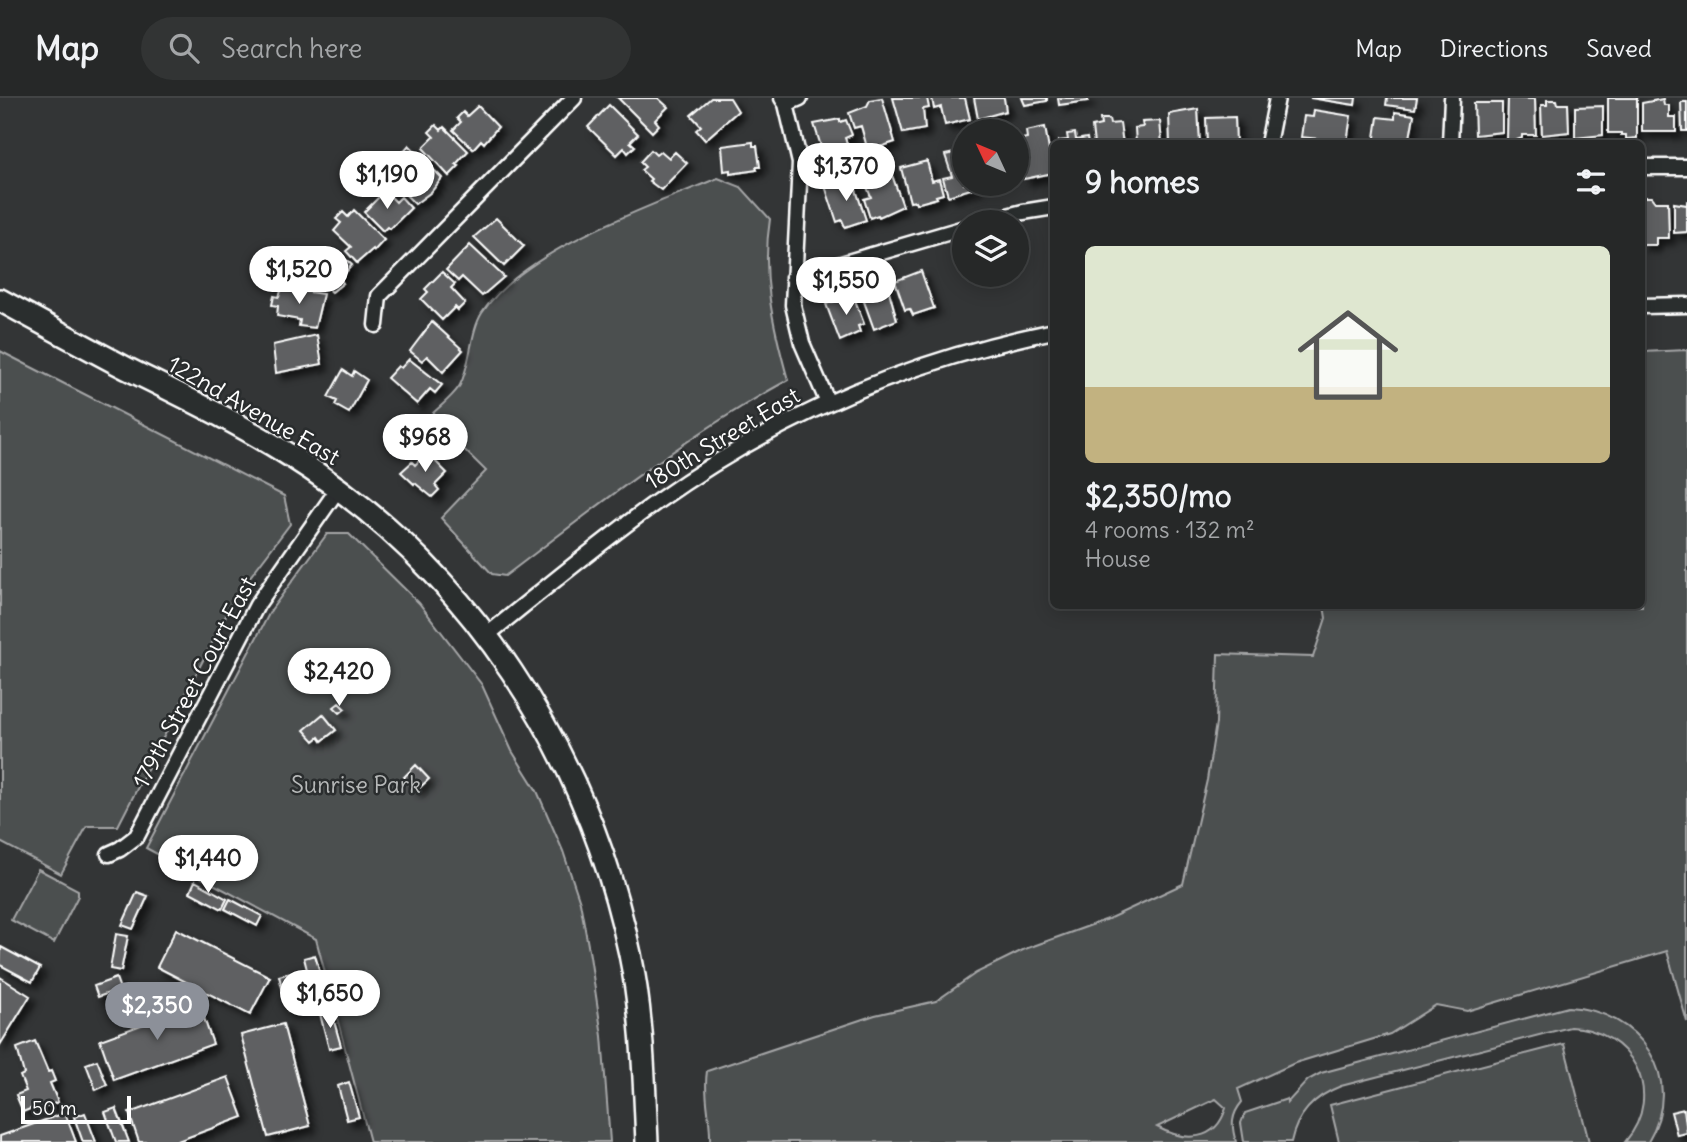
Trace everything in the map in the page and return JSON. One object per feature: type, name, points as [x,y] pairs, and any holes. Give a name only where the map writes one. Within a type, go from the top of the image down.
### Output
[{"type":"street","points":[[376,325],[379,296],[574,98]]},
{"type":"street","points":[[800,98],[784,101],[800,163],[793,305],[802,343],[828,404]]},
{"type":"street","points":[[1269,140],[1277,98]]},
{"type":"street","points":[[1450,140],[1452,98]]},
{"type":"street","points":[[1645,167],[1687,167]]},
{"type":"street","points":[[1029,211],[1050,208]]},
{"type":"street","points":[[793,278],[952,232]]},
{"type":"street","name":"122nd Avenue East","points":[[0,300],[238,425],[292,457],[338,489],[429,568],[487,635],[527,692],[567,764],[608,867],[631,957],[643,1049],[648,1142]]},
{"type":"street","points":[[1645,306],[1687,305]]},
{"type":"street","name":"180th Street East","points":[[487,635],[657,502],[770,431],[919,366],[981,347],[1050,332]]},
{"type":"street","name":"179th Street Court East","points":[[109,854],[137,836],[257,605],[338,489]]},
{"type":"green space","points":[[718,178],[741,187],[770,219],[767,260],[770,300],[788,380],[678,448],[505,576],[492,574],[441,518],[486,471],[430,416],[460,385],[482,313],[501,290],[557,250],[624,216]]},
{"type":"green space","points":[[1687,350],[1687,1022],[1667,951],[1467,1011],[1436,1005],[1390,1034],[1295,1063],[1238,1089],[1242,1102],[1233,1121],[1236,1142],[710,1142],[707,1071],[875,1015],[936,1001],[976,973],[1025,949],[1108,919],[1183,884],[1207,780],[1216,723],[1218,654],[1313,657],[1326,618],[1324,609],[1645,609],[1645,352]],"holes":[[[1216,1099],[1226,1108],[1221,1119],[1207,1133],[1198,1136],[1178,1135],[1157,1127]]]},
{"type":"green space","points":[[0,351],[284,496],[290,524],[237,594],[118,826],[87,826],[61,874],[0,842]]},
{"type":"green space","name":"Sunrise Park","points":[[327,534],[349,534],[419,603],[482,685],[512,751],[537,791],[563,851],[580,902],[602,1036],[610,1142],[370,1142],[316,939],[146,848],[271,610]]},
{"type":"green space","points":[[38,869],[78,890],[78,896],[54,943],[11,920]]},
{"type":"green space","points":[[1568,1007],[1593,1011],[1616,1020],[1635,1034],[1649,1051],[1659,1072],[1662,1094],[1659,1118],[1648,1142],[1625,1142],[1637,1123],[1643,1104],[1642,1085],[1636,1067],[1625,1051],[1610,1039],[1592,1031],[1570,1027],[1341,1086],[1308,1107],[1291,1142],[1244,1142],[1241,1123],[1245,1113],[1287,1099],[1287,1103],[1308,1080],[1321,1073]]},
{"type":"green space","points":[[1564,1044],[1589,1142],[1339,1142],[1330,1105]]},
{"type":"building","points":[[618,98],[658,98],[668,107],[655,120],[659,125],[652,132]]},
{"type":"building","points":[[711,98],[730,98],[738,111],[705,140],[696,130],[701,126],[691,115]]},
{"type":"building","points":[[882,98],[895,142],[868,151],[861,126],[854,128],[849,113],[867,106],[870,100]]},
{"type":"building","points":[[893,98],[927,98],[929,108],[923,109],[925,129],[903,133]]},
{"type":"building","points":[[932,98],[965,98],[970,119],[952,119],[952,123],[945,125],[941,107],[934,109]]},
{"type":"building","points":[[974,98],[1004,98],[1006,111],[978,119]]},
{"type":"building","points":[[1022,98],[1047,98],[1047,101],[1025,105]]},
{"type":"building","points":[[1058,98],[1088,98],[1088,101],[1059,105]]},
{"type":"building","points":[[1310,98],[1356,98],[1355,105]]},
{"type":"building","points":[[1387,98],[1417,98],[1415,109],[1386,105]]},
{"type":"building","points":[[1508,98],[1535,99],[1536,135],[1522,135],[1522,138],[1517,140],[1507,140]]},
{"type":"building","points":[[1608,98],[1637,98],[1637,138],[1626,139],[1626,135],[1621,133],[1608,133]]},
{"type":"building","points":[[1663,99],[1664,105],[1669,105],[1669,117],[1676,117],[1676,132],[1642,132],[1642,103]]},
{"type":"building","points":[[1547,100],[1568,104],[1569,132],[1542,135],[1541,105],[1547,105]]},
{"type":"building","points":[[1681,102],[1687,102],[1687,131],[1682,131]]},
{"type":"building","points":[[1474,103],[1502,103],[1502,132],[1475,135]]},
{"type":"building","points":[[609,105],[638,134],[630,142],[635,146],[628,153],[624,148],[617,155],[588,127]]},
{"type":"building","points":[[478,106],[498,127],[484,143],[481,140],[473,149],[453,130],[461,122],[457,118],[463,112],[467,116]]},
{"type":"building","points":[[1603,106],[1603,135],[1575,138],[1575,107]]},
{"type":"building","points":[[1198,109],[1200,140],[1170,140],[1169,114]]},
{"type":"building","points":[[1314,110],[1351,116],[1347,140],[1301,137],[1304,116],[1313,117]]},
{"type":"building","points":[[1395,112],[1414,115],[1410,140],[1375,140],[1378,117],[1395,119]]},
{"type":"building","points":[[1235,117],[1236,140],[1207,140],[1206,118]]},
{"type":"building","points":[[840,119],[840,122],[846,120],[852,135],[845,138],[849,149],[837,153],[839,158],[826,162],[814,124]]},
{"type":"building","points":[[1100,119],[1109,119],[1110,124],[1120,123],[1122,140],[1094,140],[1092,127],[1101,125]]},
{"type":"building","points":[[1160,121],[1162,140],[1136,140],[1135,128],[1143,127],[1142,122]]},
{"type":"building","points":[[436,125],[441,130],[444,127],[468,151],[449,176],[423,148],[434,137],[429,132]]},
{"type":"building","points":[[1045,127],[1050,174],[1029,178],[1029,130]]},
{"type":"building","points":[[1075,133],[1076,140],[1068,140],[1067,134]]},
{"type":"building","points":[[753,142],[753,146],[757,146],[760,167],[756,167],[757,170],[730,174],[730,170],[724,171],[722,146]]},
{"type":"building","points":[[409,145],[442,178],[431,192],[415,204],[404,193],[409,188],[389,168]]},
{"type":"building","points":[[651,150],[656,155],[661,151],[669,158],[675,152],[687,163],[661,190],[649,181],[651,179],[641,170],[645,167],[640,162]]},
{"type":"building","points":[[952,153],[952,176],[945,155]]},
{"type":"building","points":[[927,161],[932,181],[939,179],[943,194],[916,204],[916,201],[910,202],[901,168]]},
{"type":"building","points":[[888,164],[903,206],[879,217],[870,218],[864,199],[871,197],[865,182],[879,178],[875,169]]},
{"type":"building","points":[[952,176],[952,195],[948,196],[943,178]]},
{"type":"building","points":[[849,178],[852,185],[854,184],[866,220],[845,227],[842,220],[837,222],[825,186]]},
{"type":"building","points":[[385,191],[396,202],[401,197],[411,208],[390,229],[387,227],[383,231],[364,212]]},
{"type":"building","points":[[1645,197],[1651,197],[1655,202],[1668,202],[1669,238],[1656,238],[1656,245],[1645,245]]},
{"type":"building","points":[[1674,203],[1687,205],[1687,232],[1674,233]]},
{"type":"building","points":[[354,210],[384,240],[357,263],[346,251],[351,247],[334,231],[341,223],[336,219],[343,212],[348,217]]},
{"type":"building","points":[[496,218],[524,246],[504,266],[474,237]]},
{"type":"building","points":[[470,245],[504,277],[482,296],[462,277],[458,281],[446,270]]},
{"type":"building","points":[[328,253],[335,260],[340,254],[352,265],[340,279],[343,283],[332,292],[309,273]]},
{"type":"building","points":[[921,271],[934,308],[913,315],[910,309],[905,310],[895,281]]},
{"type":"building","points":[[442,272],[455,284],[451,288],[465,303],[458,310],[455,307],[442,320],[421,299],[428,292],[425,289]]},
{"type":"building","points":[[887,284],[897,320],[874,329],[861,293]]},
{"type":"building","points":[[282,288],[323,294],[315,328],[299,326],[300,320],[277,316],[278,306],[272,305],[274,296],[279,297]]},
{"type":"building","points":[[853,295],[864,324],[858,326],[860,332],[840,341],[826,304]]},
{"type":"building","points":[[432,322],[463,350],[443,372],[427,356],[422,361],[410,351]]},
{"type":"building","points":[[317,335],[322,364],[276,373],[273,345]]},
{"type":"building","points":[[409,359],[442,385],[435,393],[430,389],[417,404],[387,378]]},
{"type":"building","points":[[343,370],[352,376],[354,371],[367,380],[349,413],[335,405],[337,401],[328,397]]},
{"type":"building","points":[[427,453],[447,473],[435,485],[439,490],[432,497],[401,472],[412,462],[415,465]]},
{"type":"building","points":[[339,703],[345,709],[340,713],[334,707]]},
{"type":"building","points":[[323,714],[336,730],[322,741],[319,737],[314,741],[304,730]]},
{"type":"building","points":[[416,765],[429,779],[416,791],[404,777]]},
{"type":"building","points":[[195,881],[227,899],[222,909],[190,892]]},
{"type":"building","points":[[137,892],[148,896],[133,929],[122,925]]},
{"type":"building","points":[[230,899],[262,916],[257,926],[225,909]]},
{"type":"building","points":[[176,929],[270,977],[250,1015],[157,967]]},
{"type":"building","points":[[116,934],[128,936],[121,971],[110,969]]},
{"type":"building","points":[[1,947],[40,968],[32,982],[0,965]]},
{"type":"building","points":[[315,955],[325,990],[313,993],[304,958]]},
{"type":"building","points":[[290,973],[299,1008],[288,1011],[279,976]]},
{"type":"building","points":[[0,977],[30,996],[0,1045]]},
{"type":"building","points":[[116,978],[120,989],[98,997],[94,986]]},
{"type":"building","points":[[199,1004],[213,1044],[114,1080],[100,1040]]},
{"type":"building","points":[[331,1011],[341,1046],[329,1049],[320,1014]]},
{"type":"building","points":[[283,1024],[310,1126],[268,1137],[241,1035]]},
{"type":"building","points":[[35,1041],[48,1072],[51,1071],[55,1081],[50,1083],[58,1102],[39,1110],[37,1106],[23,1112],[16,1095],[26,1091],[20,1076],[24,1074],[17,1048]]},
{"type":"building","points":[[97,1060],[107,1085],[96,1090],[86,1064]]},
{"type":"building","points":[[228,1077],[243,1117],[175,1142],[139,1142],[129,1113]]},
{"type":"building","points":[[349,1082],[359,1117],[347,1120],[338,1086]]},
{"type":"building","points":[[116,1108],[129,1142],[116,1142],[105,1112]]},
{"type":"building","points":[[1684,1109],[1687,1133],[1677,1135],[1671,1112]]},
{"type":"building","points":[[65,1113],[76,1142],[0,1142],[0,1136]]},
{"type":"building","points":[[85,1113],[96,1142],[83,1142],[74,1117]]}]
